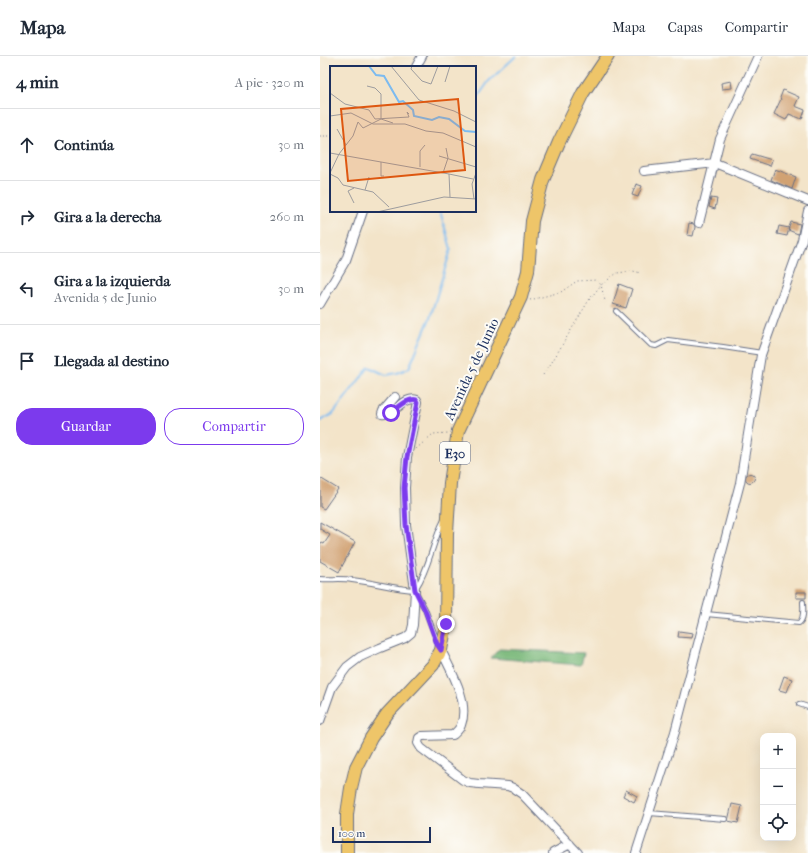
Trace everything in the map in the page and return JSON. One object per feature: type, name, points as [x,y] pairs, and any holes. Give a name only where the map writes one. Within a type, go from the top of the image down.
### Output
[{"type":"main road","name":"Avenida 5 de Junio","points":[[347,853],[347,814],[356,767],[370,738],[387,714],[432,665],[441,650],[446,624],[446,571],[450,482],[458,432],[521,297],[528,271],[532,221],[543,180],[559,142],[584,93],[608,56]]},
{"type":"street","points":[[417,66],[422,56]]},
{"type":"street","points":[[699,223],[720,139],[758,56]]},
{"type":"street","points":[[644,171],[715,163],[808,201]]},
{"type":"street","points":[[320,304],[346,260],[363,212]]},
{"type":"street","points":[[636,853],[674,732],[740,483],[762,353],[802,240],[808,212]]},
{"type":"street","points":[[320,721],[332,687],[347,667],[360,657],[405,638],[411,633],[413,625],[415,590],[406,525],[404,488],[407,457],[418,402],[417,400],[413,399],[403,403],[391,413],[382,414],[382,411],[395,398]]},
{"type":"street","points":[[441,650],[456,680],[463,702],[464,715],[461,727],[453,735],[422,736],[419,738],[418,743],[421,748],[463,780],[470,783],[508,786],[522,794],[578,853]]},
{"type":"street","points":[[553,853],[570,844]]},
{"type":"lane","points":[[616,311],[650,345],[656,346],[668,340],[762,353]]},
{"type":"lane","points":[[415,590],[421,580],[438,531],[448,512]]},
{"type":"lane","points":[[320,579],[349,579],[415,590]]},
{"type":"lane","points":[[415,590],[425,610],[437,644],[441,650]]},
{"type":"lane","points":[[706,614],[799,623],[802,621],[803,617],[803,602]]},
{"type":"lane","points":[[799,704],[808,707]]},
{"type":"lane","points":[[649,813],[725,819]]},
{"type":"path","points":[[543,375],[589,300],[601,285],[617,273],[633,271],[641,273]]},
{"type":"path","points":[[518,303],[561,292],[577,281],[597,280],[601,285],[606,301]]},
{"type":"path","points":[[407,457],[434,434],[458,432]]},
{"type":"green space","points":[[499,649],[584,653],[581,665],[491,658]]},
{"type":"building","points":[[731,81],[732,88],[722,89],[721,83]]},
{"type":"building","points":[[783,90],[799,97],[795,106],[805,110],[802,119],[789,114],[786,120],[774,114],[781,99]]},
{"type":"building","points":[[752,154],[772,160],[770,166],[750,159]]},
{"type":"building","points":[[775,169],[796,177],[792,189],[771,180]]},
{"type":"building","points":[[636,184],[642,186],[638,197],[632,195]]},
{"type":"building","points":[[711,198],[717,199],[715,209],[709,207]]},
{"type":"building","points":[[791,222],[800,224],[798,234],[788,230]]},
{"type":"building","points":[[689,223],[694,224],[695,227],[693,236],[687,235]]},
{"type":"building","points":[[779,226],[789,228],[787,236],[777,234]]},
{"type":"building","points":[[619,284],[632,289],[626,308],[613,304]]},
{"type":"building","points":[[748,474],[752,474],[754,478],[752,482],[748,482],[746,480],[746,476]]},
{"type":"building","points":[[320,478],[338,489],[324,509],[320,507]]},
{"type":"building","points":[[320,522],[355,542],[339,572],[320,561],[320,542],[324,544],[330,535],[320,529]]},
{"type":"building","points":[[796,592],[806,592],[806,598],[796,598]]},
{"type":"building","points":[[679,631],[693,633],[692,638],[678,637]]},
{"type":"building","points":[[784,676],[792,679],[787,692],[779,690]]},
{"type":"building","points":[[626,790],[637,796],[634,802],[623,796]]},
{"type":"building","points":[[732,804],[742,806],[738,823],[728,821]]},
{"type":"waterway","points":[[476,100],[489,81],[516,56]]},
{"type":"waterway","points":[[320,421],[333,414],[369,367],[386,375],[397,373],[409,368],[430,318],[451,249],[440,212]]},
{"type":"route","points":[[391,413],[403,403],[413,399],[417,400],[418,402],[407,457],[404,488],[406,525],[415,590],[425,610],[437,644],[441,650],[446,624]]}]
